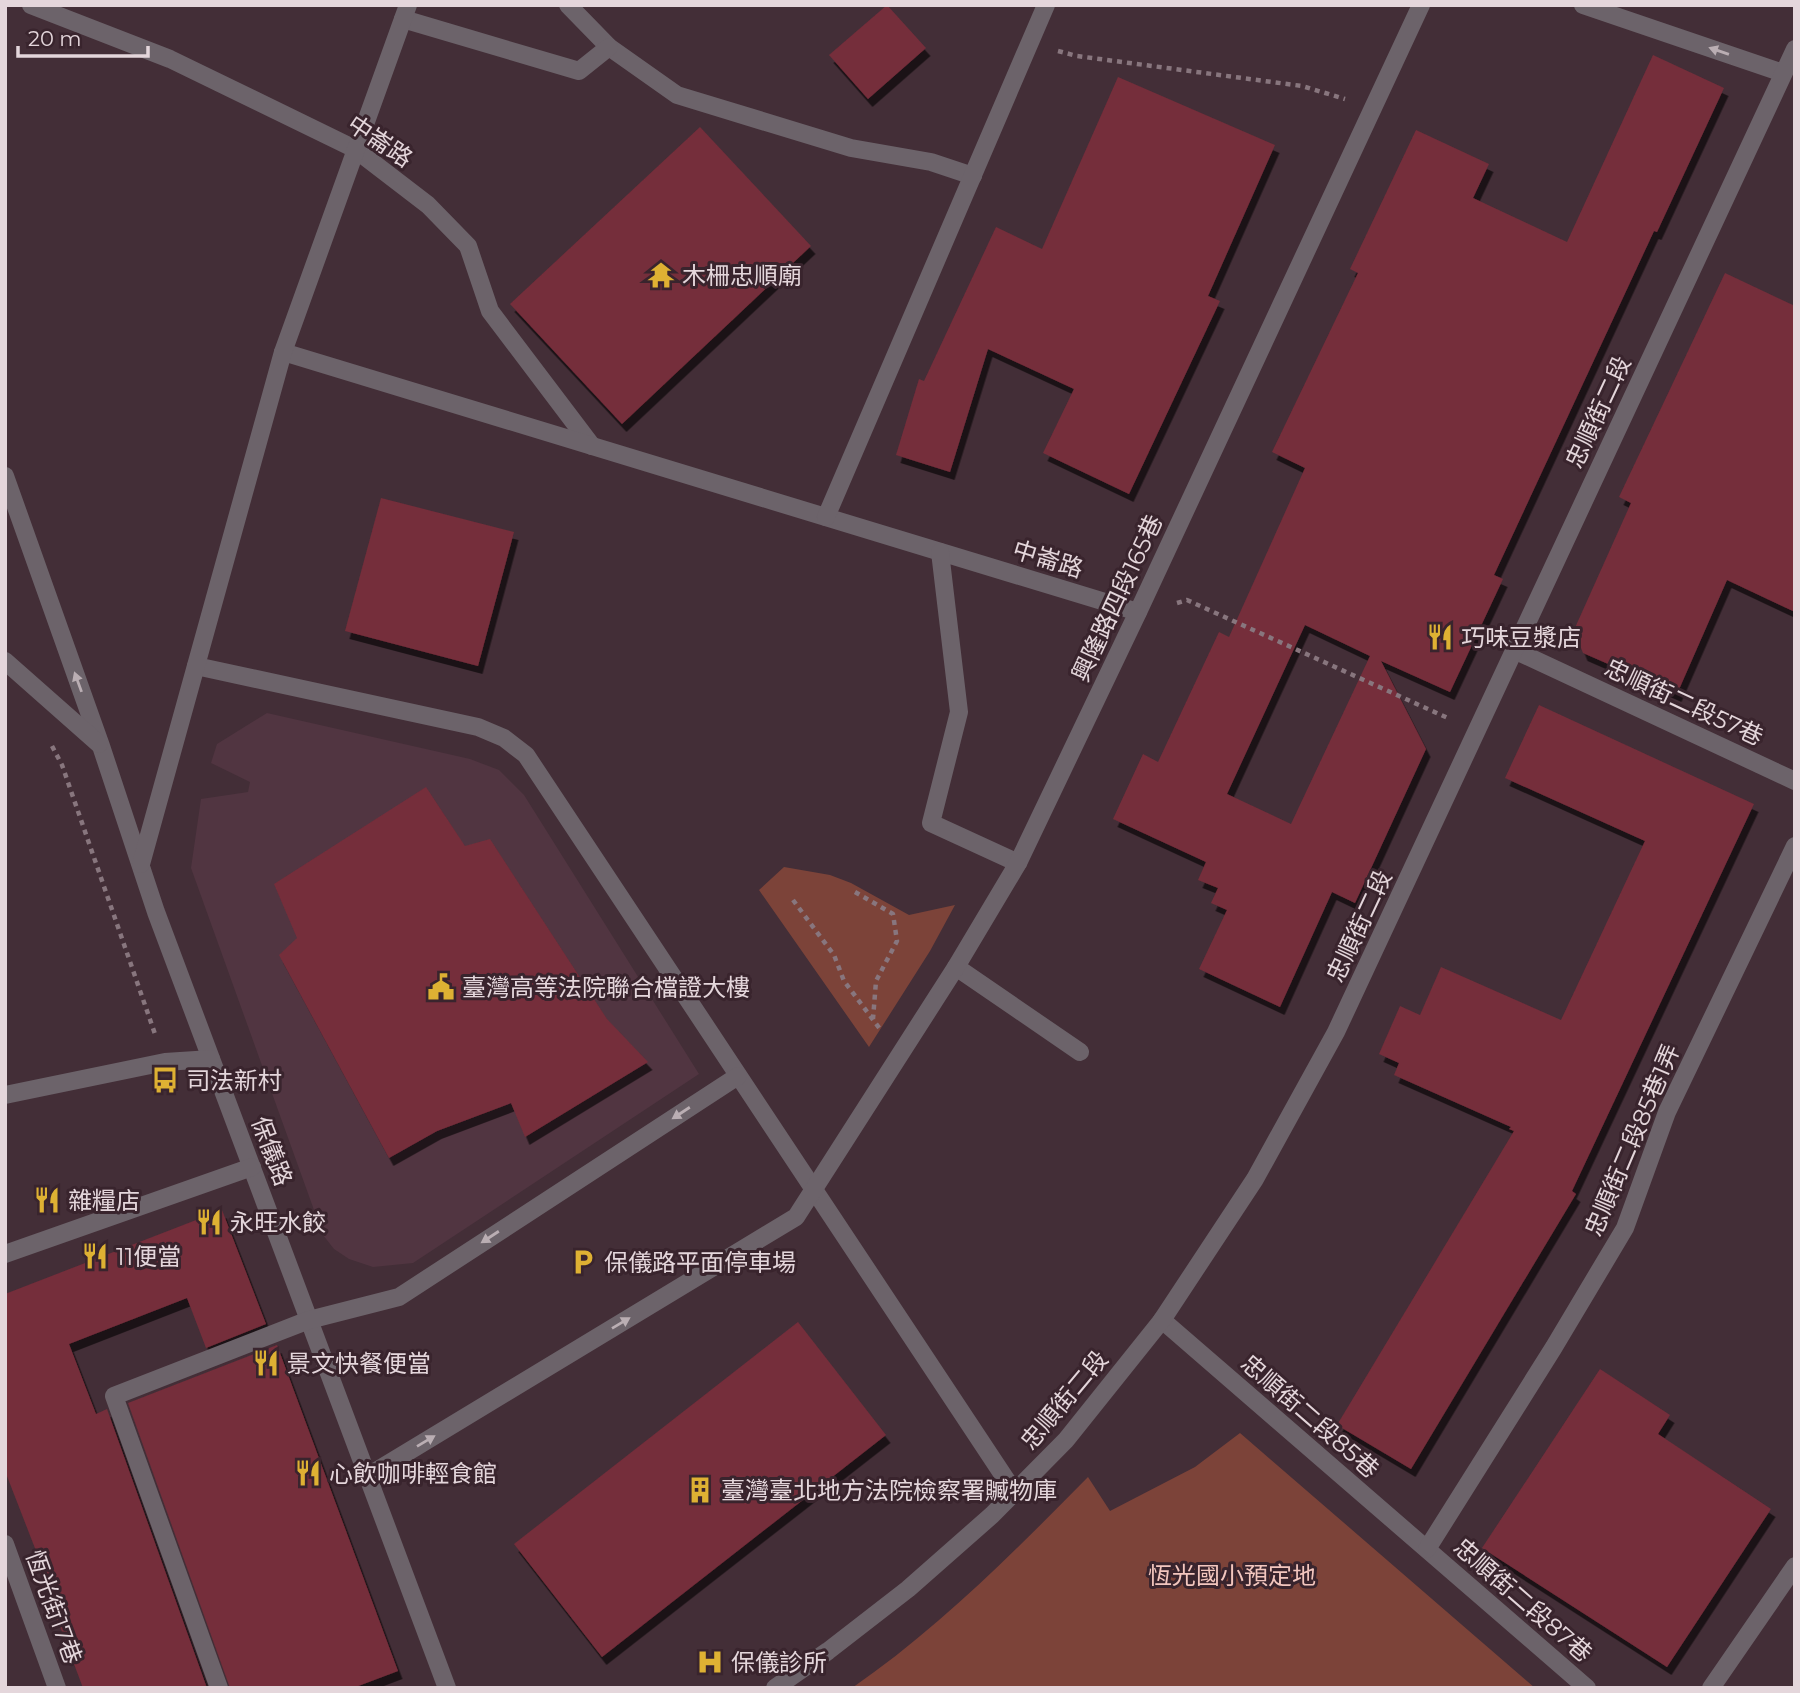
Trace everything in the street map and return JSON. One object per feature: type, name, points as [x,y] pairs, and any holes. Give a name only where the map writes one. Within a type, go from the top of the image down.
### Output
[{"type":"street","name":"中崙路","points":[[31,5],[170,59],[355,149],[428,205],[468,246],[490,311],[592,446]]},
{"type":"street","points":[[568,5],[609,47],[677,95],[850,148],[930,162],[973,176]]},
{"type":"street","points":[[825,517],[1046,5]]},
{"type":"street","name":"興隆路四段165巷","points":[[368,1476],[796,1217],[956,967],[1018,863],[1421,5]]},
{"type":"street","points":[[1583,5],[1783,73]]},
{"type":"street","points":[[141,864],[283,352],[405,12],[579,71],[609,47]]},
{"type":"street","name":"忠順街二段","points":[[775,1688],[908,1589],[1015,1493],[1066,1440],[1162,1320],[1255,1179],[1336,1032],[1795,49]]},
{"type":"street","name":"中崙路","points":[[283,352],[1138,612]]},
{"type":"street","name":"保儀路","points":[[5,476],[101,746],[156,912],[447,1688]]},
{"type":"street","points":[[940,552],[959,712],[931,823],[1018,863]]},
{"type":"street","name":"忠順街二段57巷","points":[[1514,650],[1795,781]]},
{"type":"street","points":[[5,661],[101,746]]},
{"type":"street","points":[[195,666],[478,727],[504,738],[526,755],[1015,1493]]},
{"type":"street","name":"忠順街二段85巷1弄","points":[[1426,1549],[1625,1228],[1667,1112],[1795,846]]},
{"type":"street","points":[[956,967],[1080,1052]]},
{"type":"street","points":[[5,1095],[165,1062],[211,1059]]},
{"type":"street","points":[[219,1688],[114,1396],[309,1320],[399,1297],[738,1076]]},
{"type":"street","points":[[5,1254],[252,1167]]},
{"type":"street","name":"忠順街二段85巷","points":[[1162,1320],[1426,1549]]},
{"type":"street","name":"恆光街17巷","points":[[5,1544],[57,1688]]},
{"type":"street","name":"忠順街二段87巷","points":[[1426,1549],[1587,1688]]},
{"type":"street","points":[[1711,1688],[1795,1566]]},
{"type":"path","points":[[1030,43],[1077,56],[1302,86],[1373,108]]},
{"type":"path","points":[[1138,612],[1187,600],[1477,731]]},
{"type":"path","points":[[49,742],[62,765],[165,1062]]},
{"type":"path","points":[[855,892],[893,914],[897,941],[876,981],[873,1019]]},
{"type":"path","points":[[793,900],[834,955],[844,981],[901,1054]]},
{"type":"shaded area","name":"臺灣高等法院聯合檔證大樓","points":[[267,713],[470,759],[499,770],[524,795],[699,1074],[413,1263],[373,1267],[349,1259],[334,1249],[323,1235],[191,868],[201,799],[248,792],[250,782],[211,763],[217,744]]},
{"type":"green space","points":[[784,867],[830,875],[851,883],[909,915],[955,905],[930,951],[869,1047],[759,890]]},
{"type":"green space","name":"恆光國小預定地","points":[[1240,1433],[1535,1688],[852,1688],[945,1615],[1004,1561],[1088,1477],[1110,1511],[1195,1467]]},
{"type":"building","points":[[887,5],[926,48],[868,99],[829,55]]},
{"type":"building","points":[[1653,55],[1724,88],[1657,232],[1654,231],[1494,575],[1503,579],[1450,692],[1381,661],[1426,749],[1355,903],[1332,892],[1280,1007],[1199,969],[1227,910],[1211,903],[1218,888],[1198,880],[1206,862],[1113,819],[1143,754],[1158,762],[1219,632],[1229,637],[1305,468],[1272,452],[1358,273],[1350,269],[1416,130],[1489,164],[1473,198],[1567,242]],"holes":[[[1305,625],[1370,656],[1291,824],[1227,794]]]},
{"type":"building","points":[[1118,77],[1275,145],[1208,296],[1220,301],[1129,494],[1043,453],[1074,389],[988,349],[950,472],[896,455],[919,379],[924,381],[996,227],[1042,249]]},
{"type":"building","name":"木柵忠順廟","points":[[700,127],[811,246],[622,424],[510,304]]},
{"type":"building","points":[[1725,273],[1795,306],[1795,612],[1727,580],[1677,694],[1583,653],[1574,630],[1631,503],[1619,497]]},
{"type":"building","points":[[381,498],[514,532],[478,666],[345,631]]},
{"type":"building","points":[[1539,705],[1754,804],[1572,1191],[1576,1194],[1411,1469],[1337,1425],[1514,1131],[1509,1129],[1511,1127],[1394,1075],[1399,1063],[1379,1054],[1400,1006],[1420,1015],[1441,967],[1561,1020],[1645,841],[1505,778]]},
{"type":"building","name":"臺灣高等法院聯合檔證大樓","points":[[426,787],[465,846],[490,839],[607,1019],[648,1062],[525,1137],[511,1103],[437,1131],[389,1158],[279,955],[297,938],[274,884]]},
{"type":"building","points":[[222,1210],[266,1324],[206,1348],[187,1298],[69,1344],[96,1414],[107,1409],[207,1688],[83,1688],[34,1557],[38,1556],[5,1471],[5,1294]]},
{"type":"building","name":"臺灣臺北地方法院檢察署贓物庫","points":[[798,1322],[886,1435],[602,1657],[514,1544]]},
{"type":"building","points":[[277,1345],[398,1671],[353,1688],[230,1688],[128,1403]]},
{"type":"building","points":[[1600,1369],[1670,1415],[1658,1434],[1771,1509],[1667,1667],[1482,1548]]},
{"type":"place","name":"木柵忠順廟","points":[[661,275]]},
{"type":"place","name":"巧味豆漿店","points":[[1440,637]]},
{"type":"place","name":"臺灣高等法院聯合檔證大樓","points":[[441,987]]},
{"type":"place","name":"司法新村","points":[[165,1080]]},
{"type":"place","name":"雜糧店","points":[[47,1200]]},
{"type":"place","name":"永旺水餃","points":[[209,1222]]},
{"type":"place","name":"11便當","points":[[95,1256]]},
{"type":"place","name":"保儀路平面停車場","points":[[583,1262]]},
{"type":"place","name":"景文快餐便當","points":[[266,1363]]},
{"type":"place","name":"心飲咖啡輕食館","points":[[308,1473]]},
{"type":"place","name":"臺灣臺北地方法院檢察署贓物庫","points":[[700,1490]]},
{"type":"place","name":"保儀診所","points":[[710,1662]]}]
